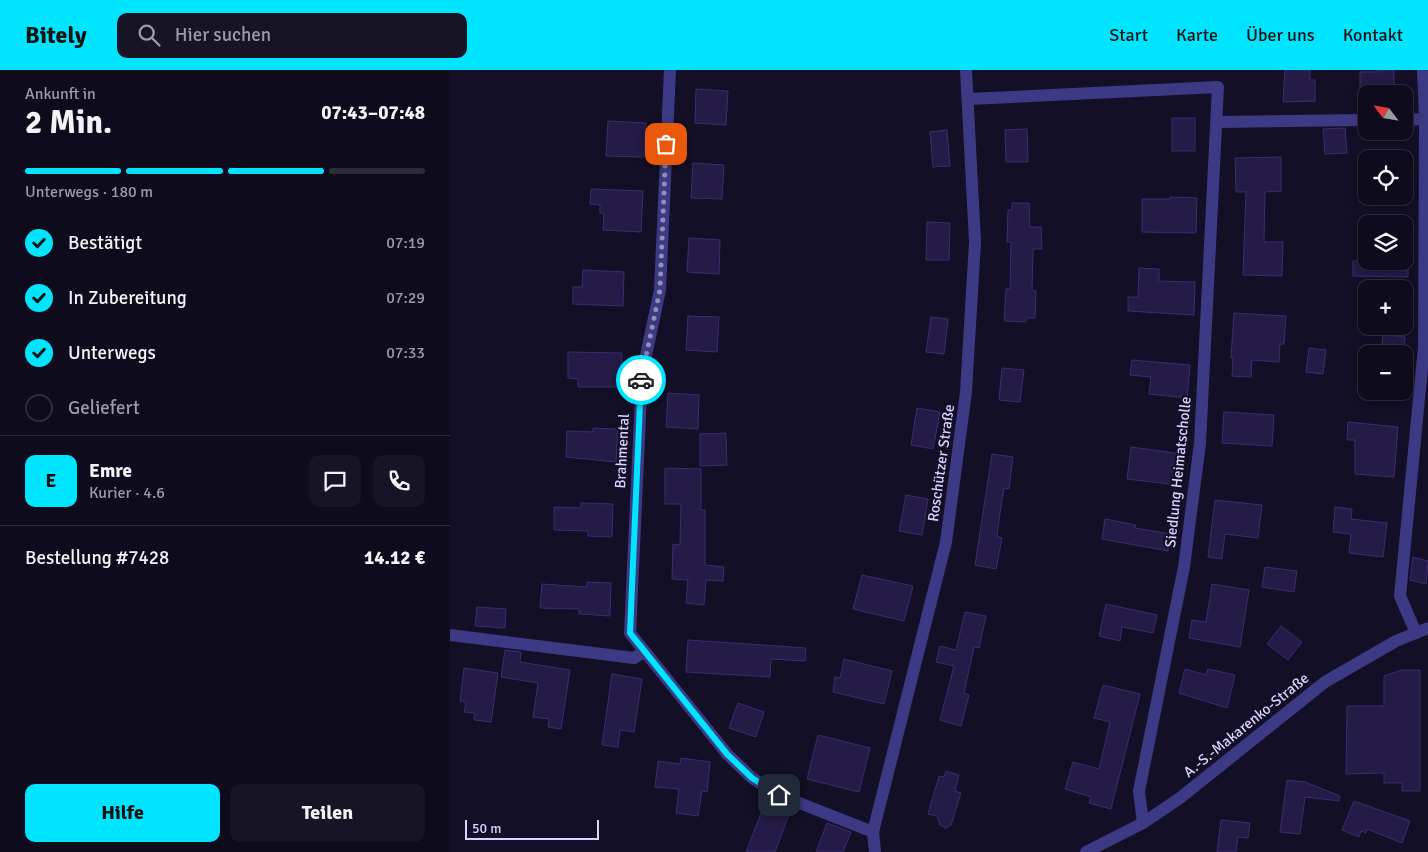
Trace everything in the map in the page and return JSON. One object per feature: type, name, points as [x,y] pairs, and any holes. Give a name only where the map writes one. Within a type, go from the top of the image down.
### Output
[{"type":"street","name":"Brahmental","points":[[670,70],[660,290],[642,374],[630,633],[727,754],[752,778],[779,795],[873,832]]},
{"type":"street","name":"Roschützer Straße","points":[[875,852],[873,832],[946,542],[966,392],[974,242],[969,99],[966,70]]},
{"type":"street","points":[[1422,630],[1400,596],[1424,347],[1425,120],[1423,70]]},
{"type":"street","name":"Siedlung Heimatscholle","points":[[969,99],[1218,87],[1218,122],[1200,443],[1184,567],[1139,791],[1143,822]]},
{"type":"street","points":[[1218,122],[1358,120]]},
{"type":"street","points":[[1413,120],[1425,120]]},
{"type":"street","name":"A.-S.-Makarenko-Straße","points":[[1086,852],[1143,822],[1180,798],[1294,705],[1326,682],[1396,641],[1422,630]]},
{"type":"street","points":[[450,635],[634,658],[644,652]]},
{"type":"building","points":[[1285,70],[1310,70],[1310,80],[1315,80],[1315,101],[1283,102]]},
{"type":"building","points":[[1377,70],[1394,70],[1394,85],[1360,85],[1360,72],[1377,72]]},
{"type":"building","points":[[696,89],[728,91],[726,125],[695,123]]},
{"type":"building","points":[[1172,118],[1195,118],[1195,151],[1172,151]]},
{"type":"building","points":[[608,121],[646,123],[644,157],[606,156]]},
{"type":"building","points":[[1345,128],[1347,153],[1325,154],[1323,129]]},
{"type":"building","points":[[1027,129],[1028,162],[1006,162],[1005,130]]},
{"type":"building","points":[[947,130],[950,166],[933,167],[930,132]]},
{"type":"building","points":[[1281,157],[1281,191],[1265,192],[1264,242],[1283,242],[1282,276],[1243,275],[1246,192],[1236,192],[1235,158]]},
{"type":"building","points":[[693,163],[724,165],[722,199],[691,198]]},
{"type":"building","points":[[591,189],[643,191],[641,232],[603,230],[604,213],[600,213],[600,205],[590,204]]},
{"type":"building","points":[[1170,197],[1197,198],[1196,233],[1142,232],[1142,199],[1170,199]]},
{"type":"building","points":[[1012,203],[1029,203],[1030,227],[1041,227],[1042,249],[1033,249],[1032,290],[1036,291],[1035,318],[1026,318],[1026,322],[1004,321],[1006,289],[1010,289],[1011,242],[1007,242],[1008,210],[1012,210]]},
{"type":"building","points":[[927,222],[950,223],[949,260],[926,260]]},
{"type":"building","points":[[689,238],[720,240],[719,274],[687,272]]},
{"type":"building","points":[[1353,261],[1358,261],[1358,270],[1408,270],[1408,277],[1353,276]]},
{"type":"building","points":[[1139,268],[1159,269],[1159,281],[1195,282],[1194,315],[1128,311],[1128,297],[1138,297]]},
{"type":"building","points":[[583,270],[624,272],[623,306],[573,304],[573,287],[582,287]]},
{"type":"building","points":[[1234,313],[1286,316],[1284,344],[1280,344],[1279,362],[1252,360],[1251,377],[1232,376],[1233,358],[1231,358]]},
{"type":"building","points":[[688,316],[719,317],[717,352],[686,350]]},
{"type":"building","points":[[931,317],[948,319],[944,354],[926,352]]},
{"type":"building","points":[[1383,335],[1405,337],[1405,345],[1382,345]]},
{"type":"building","points":[[1309,348],[1326,350],[1323,374],[1306,372]]},
{"type":"building","points":[[568,352],[622,353],[620,387],[578,387],[578,379],[568,378]]},
{"type":"building","points":[[1132,360],[1190,365],[1187,398],[1149,394],[1151,377],[1130,375]]},
{"type":"building","points":[[1002,368],[1024,370],[1020,402],[999,400]]},
{"type":"building","points":[[668,393],[699,395],[698,429],[666,427]]},
{"type":"building","points":[[917,408],[940,412],[933,449],[911,445]]},
{"type":"building","points":[[1224,412],[1274,415],[1272,446],[1222,443]]},
{"type":"building","points":[[1348,422],[1398,427],[1394,477],[1355,474],[1355,440],[1347,440]]},
{"type":"building","points":[[593,428],[618,429],[616,462],[566,457],[567,431],[593,432]]},
{"type":"building","points":[[726,433],[727,465],[700,466],[700,434]]},
{"type":"building","points":[[1131,447],[1183,454],[1178,485],[1127,479]]},
{"type":"building","points":[[992,454],[1013,457],[1009,489],[1004,488],[1000,513],[997,536],[1002,538],[996,569],[975,565]]},
{"type":"building","points":[[665,468],[701,469],[701,510],[705,510],[705,565],[724,567],[723,581],[706,580],[704,605],[686,603],[688,580],[672,579],[673,544],[680,545],[681,504],[665,504]]},
{"type":"building","points":[[906,495],[928,499],[922,535],[899,531]]},
{"type":"building","points":[[1215,500],[1262,505],[1258,538],[1225,534],[1222,559],[1208,557]]},
{"type":"building","points":[[581,503],[613,504],[612,537],[588,536],[588,531],[554,530],[554,507],[581,508]]},
{"type":"building","points":[[1335,507],[1352,509],[1351,519],[1387,523],[1383,557],[1349,553],[1351,534],[1333,532]]},
{"type":"building","points":[[1105,519],[1136,525],[1135,528],[1171,534],[1168,551],[1102,539]]},
{"type":"building","points":[[1413,557],[1428,561],[1426,584],[1410,580]]},
{"type":"building","points":[[1265,567],[1297,571],[1294,592],[1262,587]]},
{"type":"building","points":[[862,575],[913,586],[904,621],[853,609]]},
{"type":"building","points":[[587,582],[611,583],[610,616],[579,614],[579,609],[540,608],[542,584],[587,587]]},
{"type":"building","points":[[1212,584],[1249,590],[1240,647],[1189,638],[1192,620],[1206,622]]},
{"type":"building","points":[[1106,604],[1157,615],[1153,633],[1122,627],[1120,641],[1099,636]]},
{"type":"building","points":[[477,607],[506,609],[505,628],[475,626]]},
{"type":"building","points":[[965,612],[986,616],[979,648],[974,647],[964,693],[969,695],[961,726],[940,720],[954,666],[936,662],[940,646],[956,650]]},
{"type":"building","points":[[1281,626],[1302,642],[1288,660],[1267,644]]},
{"type":"building","points":[[688,640],[806,648],[805,661],[771,659],[770,677],[686,672]]},
{"type":"building","points":[[505,650],[521,652],[520,662],[570,670],[561,729],[548,727],[549,719],[533,717],[538,683],[501,677]]},
{"type":"building","points":[[844,659],[892,671],[884,704],[833,692],[835,677],[840,678]]},
{"type":"building","points":[[464,668],[498,673],[491,722],[474,720],[475,713],[464,712],[466,702],[460,701]]},
{"type":"building","points":[[1185,669],[1206,675],[1208,669],[1235,675],[1227,708],[1179,693]]},
{"type":"building","points":[[1402,670],[1420,670],[1420,791],[1402,791],[1402,783],[1384,783],[1384,773],[1346,774],[1347,706],[1384,706],[1384,676]]},
{"type":"building","points":[[612,674],[642,679],[634,732],[620,730],[618,747],[602,745]]},
{"type":"building","points":[[1103,685],[1140,694],[1111,809],[1089,803],[1091,797],[1065,789],[1073,762],[1099,769],[1110,722],[1094,718]]},
{"type":"building","points":[[738,703],[764,712],[756,737],[729,728]]},
{"type":"building","points":[[818,735],[870,748],[859,792],[807,779]]},
{"type":"building","points":[[681,758],[710,762],[707,792],[702,791],[698,816],[676,813],[679,789],[655,787],[658,761],[680,764]]},
{"type":"building","points":[[946,771],[959,775],[955,791],[961,793],[951,825],[946,828],[940,825],[937,816],[928,814],[939,776],[944,777]]},
{"type":"building","points":[[1287,780],[1305,782],[1340,796],[1339,801],[1305,797],[1300,834],[1280,832]]},
{"type":"building","points":[[766,800],[791,809],[775,852],[746,852]]},
{"type":"building","points":[[1354,801],[1410,821],[1402,843],[1367,829],[1366,833],[1361,831],[1359,837],[1342,830]]},
{"type":"building","points":[[1221,820],[1250,823],[1248,838],[1238,837],[1236,852],[1217,852]]},
{"type":"building","points":[[827,823],[851,832],[843,852],[816,852]]},
{"type":"way so far","points":[[641,380],[660,290],[666,144]]},
{"type":"route","points":[[641,380],[630,633],[727,754],[752,778],[779,795]]}]
